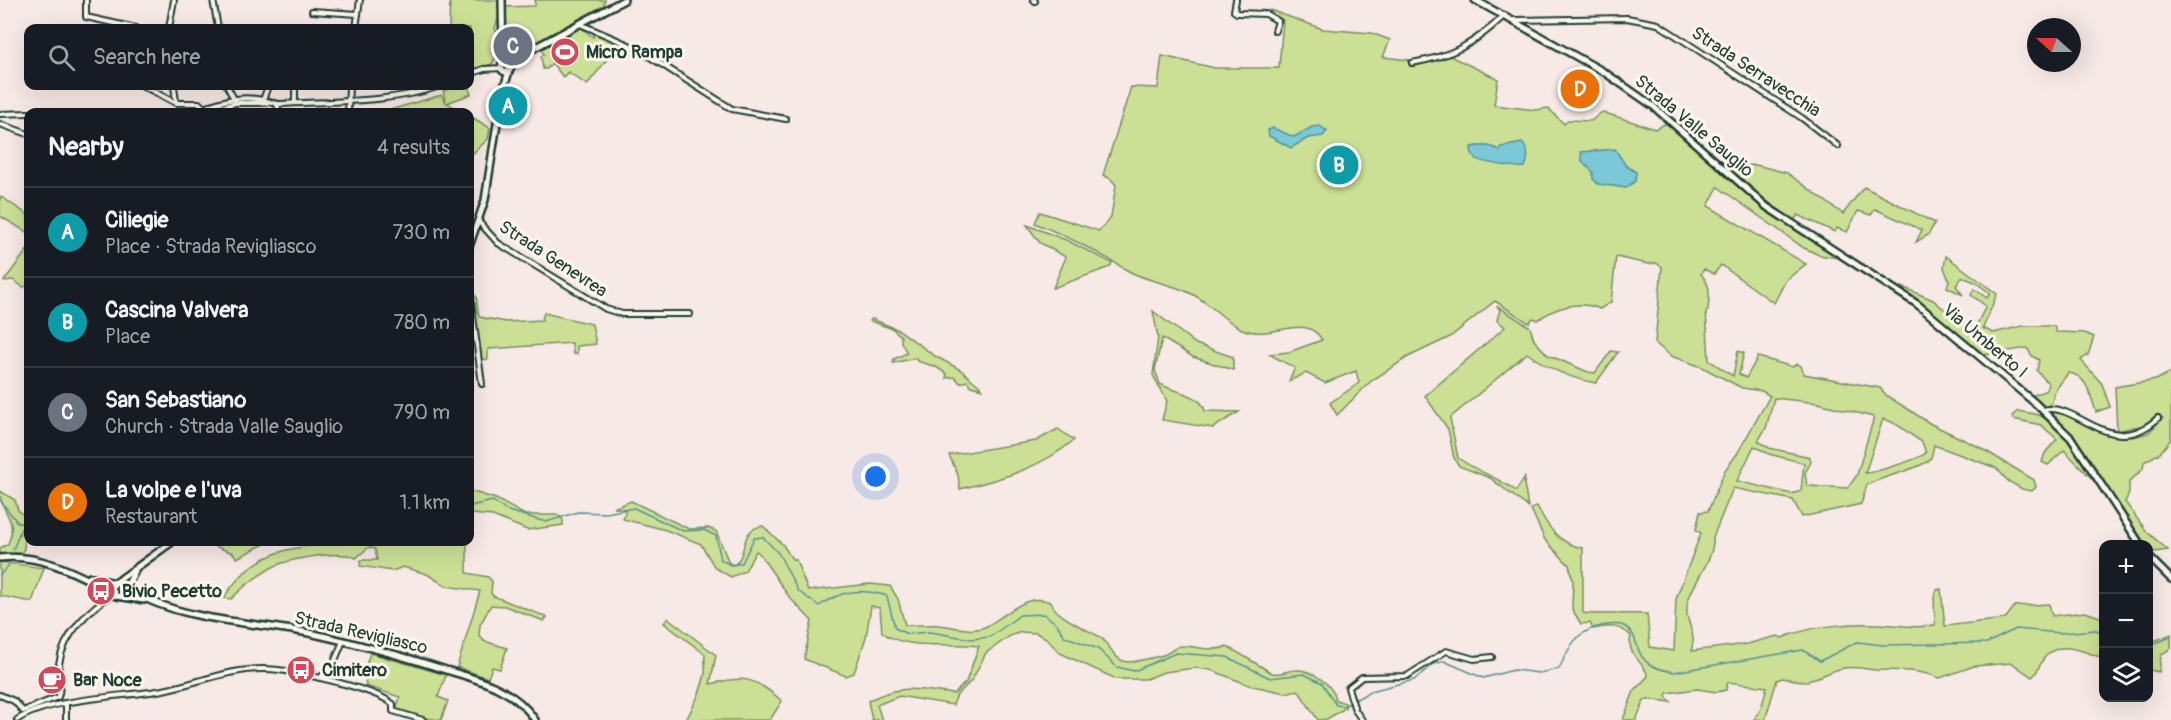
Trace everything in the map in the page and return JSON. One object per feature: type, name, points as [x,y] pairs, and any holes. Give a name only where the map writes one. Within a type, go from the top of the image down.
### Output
[{"type":"street","points":[[86,0],[86,17],[118,24]]},
{"type":"street","points":[[170,24],[174,0]]},
{"type":"street","points":[[213,0],[217,24]]},
{"type":"street","points":[[357,24],[360,0]]},
{"type":"street","points":[[474,232],[485,200],[505,80],[502,0]]},
{"type":"street","points":[[474,73],[506,65],[516,57],[624,0]]},
{"type":"street","points":[[1236,0],[1234,10],[1237,13],[1266,14],[1278,21],[1275,31]]},
{"type":"street","name":"Strada Valle Sauglio","points":[[1475,0],[1604,72],[1653,106],[1767,207]]},
{"type":"street","points":[[312,11],[358,14]]},
{"type":"street","points":[[1412,63],[1458,51],[1481,38],[1505,15]]},
{"type":"street","name":"Strada Serravecchia","points":[[1514,20],[1627,18],[1658,24],[1802,118],[1838,146]]},
{"type":"street","points":[[579,24],[636,48],[738,112],[762,113],[786,119]]},
{"type":"street","points":[[151,90],[176,103],[199,103],[200,108]]},
{"type":"street","points":[[174,90],[176,103]]},
{"type":"street","points":[[230,90],[234,99]]},
{"type":"street","points":[[263,100],[267,90]]},
{"type":"street","points":[[295,90],[295,103]]},
{"type":"street","points":[[348,90],[348,108]]},
{"type":"street","points":[[214,108],[235,103],[276,104],[401,96],[424,90]]},
{"type":"street","points":[[209,108],[234,99],[263,100],[276,104]]},
{"type":"street","points":[[276,104],[278,108]]},
{"type":"street","points":[[0,114],[24,113]]},
{"type":"street","points":[[0,124],[24,133]]},
{"type":"street","name":"Via Umberto I","points":[[1767,207],[1917,304],[2043,410],[2071,438],[2137,540]]},
{"type":"street","name":"Strada Genevrea","points":[[478,221],[498,243],[606,309],[622,314],[690,314]]},
{"type":"street","points":[[474,324],[482,384]]},
{"type":"street","points":[[2043,410],[2060,410],[2107,433],[2148,428],[2158,418]]},
{"type":"street","points":[[0,558],[27,558],[115,583],[122,581],[166,546]]},
{"type":"street","points":[[2153,561],[2171,579]]},
{"type":"street","points":[[128,590],[137,567]]},
{"type":"street","name":"Strada Revigliasco","points":[[81,575],[119,598],[128,590]]},
{"type":"street","name":"Strada Revigliasco","points":[[122,581],[128,590],[191,615],[313,634],[483,681],[516,698],[535,720]]},
{"type":"street","points":[[17,720],[23,713],[58,697],[60,657],[66,643],[84,618],[113,593],[115,583]]},
{"type":"street","points":[[319,679],[333,665],[343,641]]},
{"type":"street","points":[[1362,720],[1352,702],[1348,688],[1362,677],[1407,676],[1446,651],[1474,659],[1492,657]]},
{"type":"street","points":[[23,713],[66,704],[163,690],[256,669],[277,670],[319,679],[387,699],[393,704],[393,711],[423,720]]},
{"type":"street","points":[[0,695],[14,701],[29,720]]},
{"type":"street","points":[[66,704],[66,720]]},
{"type":"green space","points":[[450,0],[500,0],[500,14],[495,27],[498,50],[492,64],[474,70],[474,24],[449,24]]},
{"type":"green space","points":[[535,0],[605,0],[603,6],[516,53],[520,37],[514,35],[512,40],[505,37],[505,7],[535,6]]},
{"type":"green space","points":[[1270,10],[1323,29],[1371,33],[1390,40],[1383,57],[1409,60],[1413,66],[1450,56],[1498,79],[1494,105],[1536,110],[1548,108],[1564,124],[1568,120],[1591,121],[1602,112],[1655,129],[1667,123],[1765,208],[1844,259],[1819,255],[1804,248],[1718,187],[1708,206],[1806,264],[1786,280],[1774,303],[1721,265],[1714,274],[1704,269],[1701,274],[1709,291],[1708,311],[1706,311],[1709,360],[1733,376],[1738,351],[1744,353],[1739,374],[1746,378],[1758,357],[1793,367],[1796,364],[1801,366],[1804,374],[1880,388],[1887,396],[1931,424],[1981,448],[2034,480],[2036,487],[2032,491],[2022,489],[2008,481],[1996,468],[1934,445],[1931,458],[1927,462],[1867,485],[1861,504],[1802,517],[1793,500],[1733,488],[1713,537],[1708,561],[1688,601],[1687,616],[1693,640],[1692,651],[1747,644],[1777,636],[1782,638],[1830,626],[1935,625],[1934,597],[1937,590],[1941,589],[1945,626],[2005,619],[2015,606],[2049,604],[2052,616],[2085,612],[2099,617],[2099,657],[2073,648],[2058,649],[2045,657],[2032,677],[2012,663],[1974,666],[1940,678],[1916,672],[1852,667],[1835,670],[1810,679],[1808,682],[1782,678],[1777,680],[1765,720],[1754,719],[1761,709],[1767,687],[1728,682],[1726,690],[1717,692],[1697,689],[1667,693],[1666,696],[1671,702],[1648,699],[1644,701],[1636,720],[1623,720],[1634,691],[1648,676],[1633,653],[1631,636],[1618,628],[1593,629],[1590,623],[1581,624],[1572,609],[1573,581],[1569,565],[1545,540],[1531,509],[1537,506],[1545,521],[1561,539],[1583,548],[1583,613],[1647,614],[1650,647],[1674,651],[1676,599],[1701,533],[1696,530],[1700,512],[1708,511],[1725,470],[1737,454],[1770,396],[1762,391],[1742,388],[1702,367],[1671,356],[1655,343],[1662,267],[1656,263],[1648,264],[1616,257],[1611,302],[1600,309],[1584,305],[1568,306],[1538,320],[1533,318],[1529,323],[1495,301],[1450,337],[1408,357],[1371,381],[1337,415],[1330,403],[1359,383],[1356,371],[1325,383],[1306,373],[1289,381],[1295,368],[1269,354],[1289,352],[1322,340],[1315,332],[1297,327],[1265,332],[1242,329],[1190,293],[1132,273],[1081,244],[1035,223],[1040,212],[1099,231],[1111,217],[1116,185],[1103,175],[1131,87],[1158,88],[1162,56],[1215,68],[1279,68],[1283,20],[1269,13]],"holes":[[[1774,398],[1818,403],[1874,417],[1857,475],[1848,488],[1807,486],[1805,473],[1811,462],[1810,457],[1769,448],[1758,441],[1766,428]],[[1883,419],[1899,426],[1922,442],[1926,453],[1896,465],[1865,473]],[[1754,446],[1769,454],[1804,463],[1801,491],[1792,494],[1737,481]]]},
{"type":"green space","points":[[579,26],[593,37],[595,33],[619,44],[587,85],[568,72],[563,77],[552,63],[547,69],[543,69],[541,56],[544,54],[540,48]]},
{"type":"green space","points":[[470,90],[471,94],[447,103],[456,108],[397,108],[441,95],[446,102],[443,91]]},
{"type":"green space","points":[[474,118],[490,128],[488,139],[474,152]]},
{"type":"green space","points":[[1710,155],[1735,166],[1756,165],[1787,173],[1843,214],[1864,187],[1935,223],[1928,235],[1916,242],[1922,230],[1875,209],[1871,215],[1858,211],[1847,232],[1837,228],[1835,232],[1798,215],[1793,222]]},
{"type":"green space","points":[[0,196],[24,212],[24,231],[0,216]]},
{"type":"green space","points":[[1027,225],[1066,240],[1112,263],[1110,267],[1053,288],[1066,257],[1040,243]]},
{"type":"green space","points":[[24,254],[24,287],[13,280],[4,281]]},
{"type":"green space","points":[[1946,256],[1997,294],[1983,328],[1993,333],[2023,326],[2054,326],[2056,332],[2085,333],[2094,337],[2088,355],[2081,360],[2102,384],[2110,407],[2096,412],[2084,382],[2080,377],[2068,373],[2054,392],[2052,403],[2043,408],[2031,396],[2047,390],[2049,384],[2037,371],[2039,360],[2032,356],[2027,348],[1984,355],[1900,286],[1933,300],[1955,318],[1975,328],[1986,306],[1971,295],[1974,289],[1987,298],[1990,293],[1975,282],[1962,277],[1956,286],[1963,295],[1947,287],[1949,280],[1944,268]]},
{"type":"green space","points":[[474,295],[479,317],[506,322],[542,320],[544,313],[592,324],[596,344],[577,346],[577,354],[573,354],[572,343],[488,349],[488,359],[482,360]]},
{"type":"green space","points":[[1497,306],[1530,327],[1534,340],[1548,355],[1588,372],[1595,373],[1611,351],[1618,352],[1596,383],[1560,372],[1527,353],[1450,418],[1458,458],[1516,491],[1525,477],[1528,507],[1490,478],[1459,466],[1454,458],[1448,429],[1425,396],[1505,327],[1497,320],[1500,310]]},
{"type":"green space","points":[[1153,311],[1196,344],[1233,357],[1233,370],[1193,357],[1162,338],[1155,370],[1160,384],[1198,400],[1205,411],[1239,412],[1213,428],[1162,420],[1167,401],[1153,375],[1158,337]]},
{"type":"green space","points":[[872,319],[899,330],[935,356],[961,370],[983,389],[971,386],[967,381],[960,383],[955,377],[946,378],[947,374],[936,367],[917,361],[916,358],[893,363],[894,359],[907,353],[901,342],[901,336],[893,329],[870,321]]},
{"type":"green space","points":[[2171,372],[2171,439],[2160,453],[2144,462],[2143,469],[2129,482],[2129,493],[2125,502],[2147,532],[2168,550],[2155,552],[2153,540],[2142,540],[2072,436],[2045,411],[2058,411],[2106,435],[2134,437],[2148,433],[2163,418],[2159,417],[2140,429],[2139,426],[2117,431],[2115,387],[2156,380]]},
{"type":"green space","points":[[2018,411],[2041,416],[2059,429],[2099,486],[2064,450],[2048,465],[2042,462],[2045,453],[2057,439],[2041,425],[2013,419],[2012,416]]},
{"type":"green space","points":[[1058,429],[1074,440],[1048,458],[1020,471],[960,489],[958,475],[949,455],[1036,441]]},
{"type":"green space","points":[[0,491],[15,500],[18,510],[24,515],[24,546],[21,553],[0,555],[0,548],[8,544],[11,535],[10,521]]},
{"type":"green space","points":[[474,492],[496,499],[525,515],[558,515],[563,520],[563,525],[527,530],[493,516],[474,514]]},
{"type":"green space","points":[[631,501],[689,529],[708,528],[716,531],[729,563],[734,565],[739,560],[750,532],[763,526],[783,545],[792,559],[796,560],[808,591],[870,584],[890,586],[898,599],[905,625],[979,629],[993,623],[1025,602],[1043,600],[1052,603],[1064,617],[1104,640],[1116,656],[1125,662],[1166,654],[1180,646],[1211,649],[1227,646],[1272,673],[1302,670],[1315,675],[1331,689],[1336,700],[1345,703],[1345,708],[1327,719],[1318,720],[1298,690],[1285,693],[1249,685],[1211,670],[1195,668],[1164,672],[1146,679],[1116,679],[1060,653],[1046,638],[1036,633],[1021,632],[1010,636],[986,653],[972,680],[957,695],[953,705],[899,696],[877,705],[882,720],[872,720],[868,701],[880,695],[910,689],[954,694],[966,682],[979,646],[915,644],[892,638],[882,632],[880,608],[871,606],[866,637],[854,673],[846,676],[804,659],[812,621],[790,598],[759,553],[756,551],[745,571],[731,577],[715,568],[701,544],[666,530],[623,519],[626,509],[614,508]]},
{"type":"green space","points":[[215,546],[260,546],[237,558],[233,553]]},
{"type":"green space","points":[[311,546],[467,546],[467,573],[488,577],[492,581],[493,596],[547,617],[544,621],[505,606],[491,605],[480,625],[479,635],[484,641],[507,648],[500,669],[492,667],[488,678],[457,667],[480,591],[446,586],[427,574],[403,567],[392,571],[360,566],[361,560],[377,560],[375,549],[369,547],[356,558],[327,555],[279,564],[255,578],[231,599],[223,598],[253,565],[267,557],[295,548]]},
{"type":"green space","points":[[0,562],[44,568],[32,602],[0,596]]},
{"type":"green space","points":[[668,618],[716,655],[710,684],[748,680],[763,687],[782,701],[770,720],[686,720],[702,685],[705,654],[664,623]]},
{"type":"green space","points":[[2171,634],[2171,648],[2161,655],[2159,672],[2153,671],[2153,641]]},
{"type":"green space","points":[[370,653],[446,675],[438,697],[448,701],[441,720],[410,716],[396,710],[400,697],[366,686],[364,671]]},
{"type":"water","points":[[1320,126],[1327,131],[1323,136],[1308,138],[1291,148],[1269,136],[1268,130],[1273,128],[1294,137],[1312,127]]},
{"type":"water","points":[[1522,143],[1528,154],[1525,167],[1480,161],[1471,151],[1471,147],[1490,146],[1500,151],[1501,147]]},
{"type":"water","points":[[1615,149],[1626,166],[1636,172],[1635,181],[1626,188],[1598,184],[1593,179],[1593,172],[1582,161],[1581,152]]},
{"type":"waterway","points":[[0,500],[17,522],[24,525]]},
{"type":"waterway","points":[[474,505],[493,501],[505,510],[546,522],[578,512],[606,513],[634,508],[683,531],[704,530],[716,536],[721,560],[731,565],[742,563],[754,538],[763,537],[779,554],[798,591],[819,606],[835,597],[852,592],[869,592],[887,596],[895,628],[907,634],[930,632],[971,639],[990,637],[1020,615],[1044,614],[1057,624],[1064,636],[1098,649],[1117,667],[1134,671],[1176,653],[1227,657],[1270,678],[1304,674],[1322,683],[1336,705],[1344,706],[1371,691],[1414,680],[1432,665],[1444,661],[1483,678],[1514,670],[1539,673],[1559,669],[1570,647],[1579,636],[1592,628],[1615,624],[1624,626],[1630,631],[1642,658],[1649,664],[1674,672],[1803,650],[1820,661],[1857,642],[1883,645],[1987,643],[2016,629],[2060,633],[2099,631]]},
{"type":"waterway","points":[[13,550],[22,526]]},
{"type":"waterway","points":[[0,575],[9,565]]},
{"type":"waterway","points":[[2153,644],[2171,637]]},
{"type":"place","name":"San Sebastiano","points":[[513,46]]},
{"type":"place","name":"Micro Rampa","points":[[565,52]]},
{"type":"place","name":"La volpe e l'uva","points":[[1580,89]]},
{"type":"place","name":"Ciliegie","points":[[508,106]]},
{"type":"place","name":"Cascina Valvera","points":[[1339,165]]},
{"type":"place","name":"Bivio Pecetto","points":[[101,591]]},
{"type":"place","name":"Cimitero","points":[[301,670]]},
{"type":"place","name":"Bar Noce","points":[[52,680]]}]
